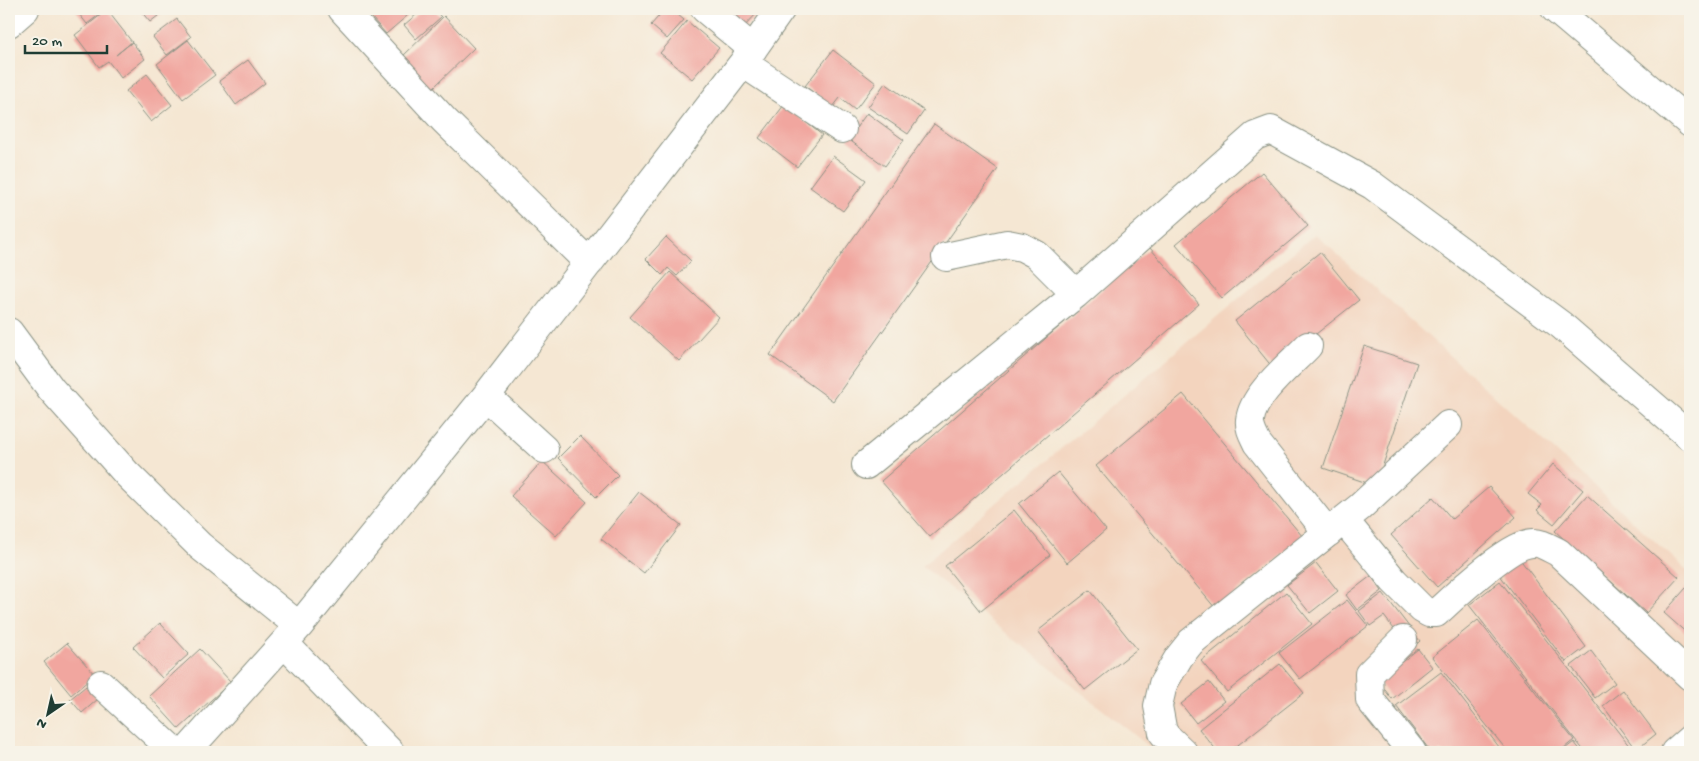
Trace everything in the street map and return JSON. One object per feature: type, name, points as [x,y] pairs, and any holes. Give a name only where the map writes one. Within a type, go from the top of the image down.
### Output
[{"type":"street","points":[[9,23],[25,9]]},
{"type":"street","points":[[342,9],[444,120],[589,263]]},
{"type":"street","points":[[705,9],[748,56],[842,130]]},
{"type":"street","points":[[186,752],[291,635],[486,396],[748,56],[781,9]]},
{"type":"street","points":[[1555,9],[1690,123]]},
{"type":"street","points":[[866,465],[1076,294],[1255,136],[1272,130],[1380,191],[1561,325],[1690,437]]},
{"type":"street","points":[[946,257],[1007,244],[1022,247],[1037,256],[1076,294]]},
{"type":"street","points":[[9,332],[51,389],[127,474],[291,635],[390,752]]},
{"type":"street","points":[[1308,346],[1263,393],[1255,404],[1250,420],[1251,431],[1257,443],[1336,526],[1422,609],[1415,628]]},
{"type":"street","points":[[486,396],[544,449]]},
{"type":"street","points":[[1183,752],[1163,733],[1158,706],[1164,684],[1179,657],[1191,642],[1336,526],[1402,469],[1448,425]]},
{"type":"street","points":[[1412,752],[1370,700],[1369,674],[1415,628],[1436,613],[1483,571],[1517,548],[1534,542],[1558,552],[1690,676]]},
{"type":"street","points":[[101,684],[175,752]]},
{"type":"street","points":[[1675,752],[1690,739]]},
{"type":"shaded area","points":[[1315,234],[1690,573],[1690,752],[1156,752],[922,566]]},
{"type":"building","points":[[75,9],[107,9],[87,24]]},
{"type":"building","points":[[139,9],[167,9],[150,22]]},
{"type":"building","points":[[364,9],[415,9],[386,34]]},
{"type":"building","points":[[423,9],[434,9],[441,17],[416,39],[404,25]]},
{"type":"building","points":[[665,9],[671,9],[684,20],[667,39],[651,25]]},
{"type":"building","points":[[719,9],[755,9],[758,12],[742,29]]},
{"type":"building","points":[[107,10],[145,59],[121,78],[108,61],[99,67],[75,35]]},
{"type":"building","points":[[444,16],[474,48],[431,90],[400,59]]},
{"type":"building","points":[[177,19],[191,37],[167,55],[153,37]]},
{"type":"building","points":[[687,21],[719,48],[692,79],[660,53]]},
{"type":"building","points":[[188,40],[215,75],[183,99],[157,64]]},
{"type":"building","points":[[833,50],[876,83],[855,110],[840,98],[833,107],[805,86]]},
{"type":"building","points":[[248,60],[265,83],[236,105],[219,81]]},
{"type":"building","points":[[147,74],[172,105],[151,122],[126,91]]},
{"type":"building","points":[[885,83],[924,111],[908,134],[868,107]]},
{"type":"building","points":[[784,105],[822,135],[797,167],[759,138]]},
{"type":"building","points":[[867,113],[904,140],[885,166],[848,139]]},
{"type":"building","points":[[934,124],[998,169],[833,401],[770,355]]},
{"type":"building","points":[[833,156],[866,180],[843,211],[810,187]]},
{"type":"building","points":[[1262,172],[1308,226],[1222,298],[1176,244]]},
{"type":"building","points":[[666,237],[691,261],[677,276],[668,268],[662,275],[646,259]]},
{"type":"building","points":[[1150,248],[1199,304],[930,537],[881,481]]},
{"type":"building","points":[[1320,252],[1359,300],[1273,368],[1235,321]]},
{"type":"building","points":[[670,272],[719,317],[679,361],[630,317]]},
{"type":"building","points":[[1364,346],[1417,363],[1376,486],[1323,468]]},
{"type":"building","points":[[1183,394],[1303,537],[1216,609],[1096,466]]},
{"type":"building","points":[[580,436],[618,475],[596,497],[558,458]]},
{"type":"building","points":[[542,461],[587,502],[556,536],[511,496]]},
{"type":"building","points":[[1553,464],[1583,490],[1554,524],[1537,510],[1542,505],[1528,494]]},
{"type":"building","points":[[1058,472],[1106,530],[1067,563],[1019,504]]},
{"type":"building","points":[[1489,487],[1516,517],[1437,587],[1391,535],[1433,497],[1452,519]]},
{"type":"building","points":[[639,492],[681,525],[644,573],[601,539]]},
{"type":"building","points":[[1587,495],[1679,577],[1646,613],[1555,531]]},
{"type":"building","points":[[1014,510],[1050,555],[981,611],[945,566]]},
{"type":"building","points":[[1519,558],[1586,647],[1566,662],[1499,574]]},
{"type":"building","points":[[1316,563],[1338,591],[1310,613],[1287,585]]},
{"type":"building","points":[[1371,576],[1382,591],[1357,610],[1346,595]]},
{"type":"building","points":[[1500,581],[1634,752],[1585,752],[1469,605]]},
{"type":"building","points":[[1686,588],[1690,592],[1690,636],[1664,613]]},
{"type":"building","points":[[1090,590],[1137,649],[1085,690],[1038,631]]},
{"type":"building","points":[[1286,592],[1312,624],[1227,692],[1201,661]]},
{"type":"building","points":[[1383,593],[1420,641],[1410,650],[1384,616],[1370,626],[1359,611]]},
{"type":"building","points":[[1347,600],[1368,626],[1300,679],[1279,653]]},
{"type":"building","points":[[1478,620],[1574,740],[1559,752],[1508,752],[1432,657]]},
{"type":"building","points":[[160,623],[189,654],[162,678],[133,647]]},
{"type":"building","points":[[67,643],[95,675],[71,695],[44,662]]},
{"type":"building","points":[[200,649],[231,682],[179,729],[149,696]]},
{"type":"building","points":[[1418,649],[1432,667],[1392,699],[1378,681]]},
{"type":"building","points":[[1591,651],[1615,683],[1595,698],[1571,666]]},
{"type":"building","points":[[1280,664],[1304,693],[1229,752],[1218,752],[1199,729]]},
{"type":"building","points":[[1441,672],[1503,752],[1431,752],[1396,706]]},
{"type":"building","points":[[1209,682],[1224,701],[1196,723],[1181,704]]},
{"type":"building","points":[[86,686],[98,699],[82,713],[70,699]]},
{"type":"building","points":[[1623,690],[1656,734],[1636,750],[1603,706]]},
{"type":"building","points":[[1574,742],[1582,752],[1561,752]]}]
